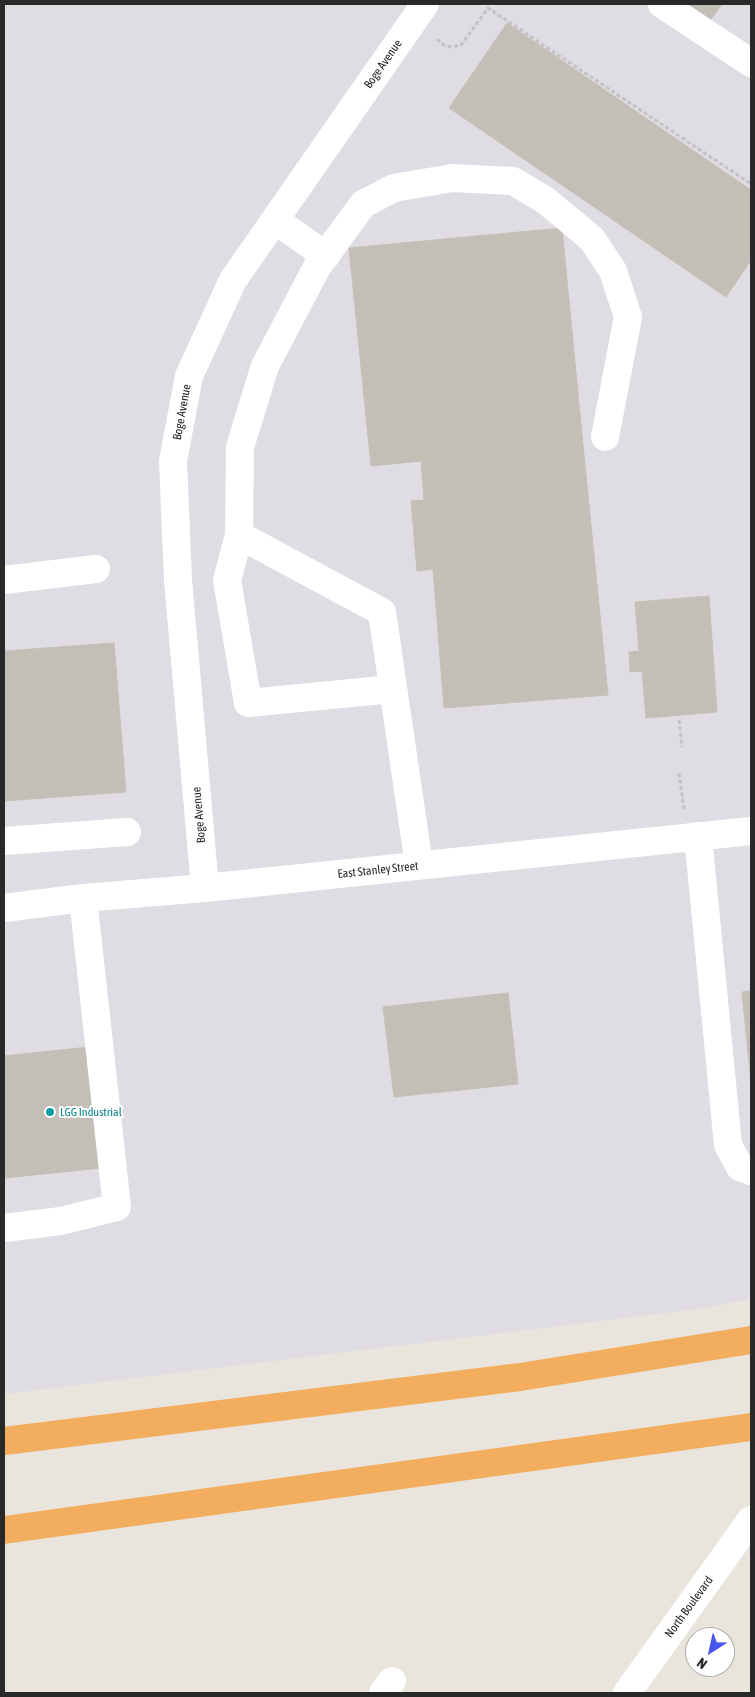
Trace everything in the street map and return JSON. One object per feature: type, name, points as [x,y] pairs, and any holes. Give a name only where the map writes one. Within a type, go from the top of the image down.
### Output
[{"type":"highway","points":[[4,1441],[520,1377],[751,1340]]},
{"type":"highway","points":[[4,1530],[751,1427]]},
{"type":"street","name":"Boge Avenue","points":[[205,888],[178,580],[174,461],[189,376],[233,280],[425,4]]},
{"type":"street","points":[[662,4],[751,63]]},
{"type":"street","points":[[393,689],[248,703],[227,580],[239,535],[240,447],[268,361],[317,267],[363,204],[394,188],[452,178],[513,181],[546,200],[592,239],[613,271],[628,317],[605,437]]},
{"type":"street","points":[[275,220],[326,256]]},
{"type":"street","points":[[239,535],[382,612],[419,865]]},
{"type":"street","points":[[4,580],[96,569]]},
{"type":"street","name":"East Stanley Street","points":[[4,908],[83,898],[205,888],[751,831]]},
{"type":"street","points":[[4,841],[127,832]]},
{"type":"street","points":[[698,836],[728,1145],[740,1167],[751,1171]]},
{"type":"street","points":[[4,1228],[61,1221],[117,1207],[83,898]]},
{"type":"street","name":"North Boulevard","points":[[627,1693],[751,1520]]},
{"type":"path","points":[[437,39],[444,45],[452,47],[461,45],[488,8],[751,184]]},
{"type":"path","points":[[679,720],[682,748]]},
{"type":"path","points":[[679,774],[684,809]]},
{"type":"shaded area","points":[[4,4],[751,4],[751,1299],[707,1308],[4,1394]]},
{"type":"building","points":[[676,4],[722,4],[707,25]]},
{"type":"building","points":[[507,23],[751,190],[751,260],[726,297],[449,108]]},
{"type":"building","points":[[562,228],[583,445],[371,466],[349,248]]},
{"type":"building","points":[[583,445],[608,695],[444,708],[433,569],[417,571],[411,501],[424,500],[421,461]]},
{"type":"building","points":[[709,596],[717,712],[646,718],[642,671],[630,672],[629,652],[639,651],[635,602]]},
{"type":"building","points":[[114,643],[126,792],[4,801],[4,651]]},
{"type":"building","points":[[751,991],[751,1083],[742,992]]},
{"type":"building","points":[[508,993],[518,1084],[394,1097],[383,1007]]},
{"type":"building","name":"LGG Industrial","points":[[89,1047],[102,1168],[4,1178],[4,1056]]},
{"type":"place","name":"LGG Industrial","points":[[50,1112]]}]
